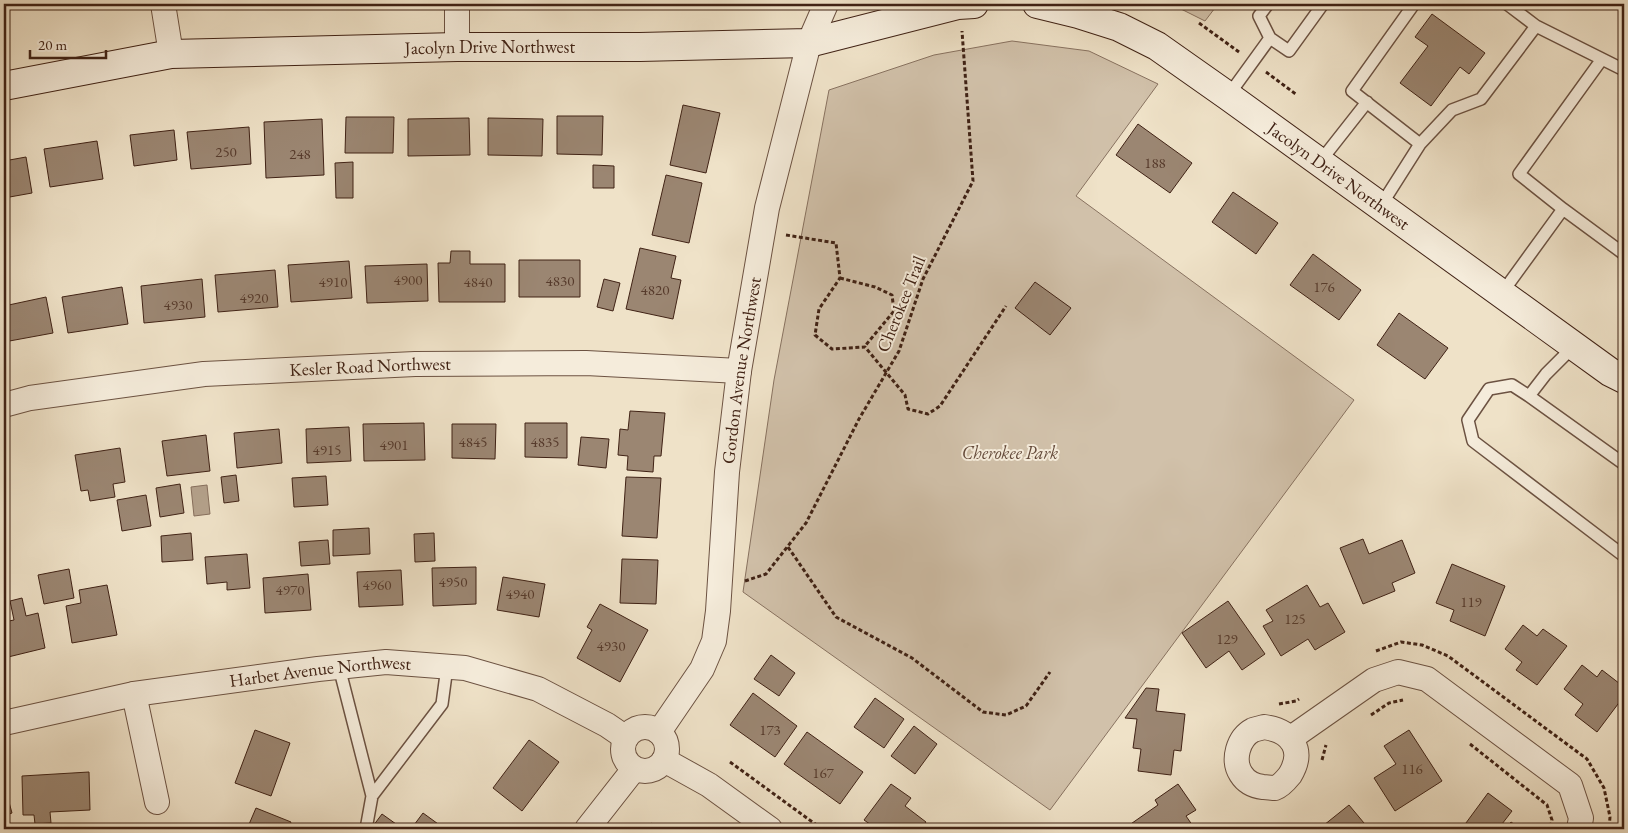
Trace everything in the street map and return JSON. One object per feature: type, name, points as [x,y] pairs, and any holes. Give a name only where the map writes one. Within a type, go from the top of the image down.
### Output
[{"type":"street","points":[[163,4],[170,54]]},
{"type":"street","points":[[457,4],[457,47]]},
{"type":"street","name":"Gordon Avenue Northwest","points":[[659,732],[702,670],[714,641],[720,585],[727,472],[739,371],[767,208],[809,43],[826,4]]},
{"type":"street","name":"Jacolyn Drive Northwest","points":[[4,86],[170,54],[457,47],[640,47],[809,43],[958,5],[974,4]]},
{"type":"street","name":"Jacolyn Drive Northwest","points":[[1037,4],[1119,27],[1156,46],[1610,372],[1624,379]]},
{"type":"street","name":"Kesler Road Northwest","points":[[4,405],[30,398],[204,374],[415,364],[586,363],[739,371]]},
{"type":"street","name":"Harbet Avenue Northwest","points":[[4,723],[134,694],[386,662],[465,668],[538,689],[607,725],[626,738]]},
{"type":"street","points":[[1291,738],[1374,680],[1398,672],[1426,678],[1570,785],[1581,818],[1579,829]]},
{"type":"street","points":[[134,694],[157,802]]},
{"type":"street","points":[[638,728],[653,728],[659,732],[667,745],[667,753],[660,766],[647,772],[634,769],[624,758],[622,751],[626,738],[638,728]]},
{"type":"street","points":[[664,760],[709,784],[770,829]]},
{"type":"street","points":[[587,829],[634,769]]},
{"type":"lane","points":[[1268,4],[1259,16],[1270,38],[1289,51],[1323,4]]},
{"type":"lane","points":[[1414,4],[1352,91],[1420,144]]},
{"type":"lane","points":[[1507,4],[1536,26],[1624,70]]},
{"type":"lane","points":[[1380,207],[1420,144],[1452,110],[1481,99],[1536,26]]},
{"type":"lane","points":[[1228,96],[1270,38]]},
{"type":"lane","points":[[1602,59],[1519,174],[1624,254]]},
{"type":"lane","points":[[1319,162],[1366,102]]},
{"type":"lane","points":[[1502,294],[1563,209]]},
{"type":"lane","points":[[1529,396],[1546,374],[1574,346]]},
{"type":"lane","points":[[1624,464],[1512,385],[1489,389],[1468,420],[1473,441],[1624,556]]},
{"type":"lane","points":[[339,667],[372,796],[366,829]]},
{"type":"lane","points":[[372,796],[442,704],[447,667]]},
{"type":"path","name":"Cherokee Trail","points":[[720,585],[738,583],[766,574],[788,547],[806,523],[859,419],[899,351],[923,279],[973,180],[962,30]]},
{"type":"path","points":[[763,232],[836,243],[840,278],[819,309],[815,335],[832,349],[864,347],[894,311],[892,295],[875,287],[840,278]]},
{"type":"path","points":[[864,347],[905,395],[908,409],[928,414],[940,406],[1006,306]]},
{"type":"path","points":[[788,547],[836,618],[912,658],[983,712],[1006,715],[1026,706],[1050,672]]},
{"type":"path","points":[[1369,654],[1401,642],[1422,645],[1448,656],[1587,759],[1604,788],[1610,817],[1609,829]]},
{"type":"path","points":[[1273,704],[1296,701],[1304,696]]},
{"type":"path","points":[[1365,719],[1389,703],[1406,699]]},
{"type":"path","points":[[1322,765],[1325,746],[1333,740]]},
{"type":"path","points":[[1468,743],[1547,805],[1552,820],[1550,829]]},
{"type":"path","points":[[730,762],[822,829]]},
{"type":"green space","points":[[1171,4],[1218,4],[1205,21]]},
{"type":"green space","name":"Cherokee Park","points":[[1012,41],[1089,51],[1158,84],[1076,196],[1354,400],[1050,810],[743,592],[774,380],[829,90],[934,55]]},
{"type":"shaded area","points":[[207,485],[210,514],[194,516],[191,487]]},
{"type":"building","points":[[4,4],[36,4],[4,9]]},
{"type":"building","points":[[1432,14],[1485,53],[1469,74],[1460,67],[1431,106],[1400,83],[1428,46],[1415,37]]},
{"type":"building","points":[[683,105],[720,113],[706,173],[670,165]]},
{"type":"building","points":[[557,116],[603,116],[602,155],[557,154]]},
{"type":"building","points":[[346,117],[394,117],[393,153],[345,153]]},
{"type":"building","points":[[469,118],[470,155],[408,156],[408,119]]},
{"type":"building","points":[[488,118],[543,119],[542,156],[488,155]]},
{"type":"building","points":[[322,119],[324,175],[266,178],[264,122]]},
{"type":"building","points":[[1138,124],[1192,163],[1170,193],[1116,155]]},
{"type":"building","points":[[249,127],[251,164],[191,169],[187,132]]},
{"type":"building","points":[[174,130],[177,160],[134,166],[130,135]]},
{"type":"building","points":[[97,141],[103,179],[50,187],[44,149]]},
{"type":"building","points":[[26,157],[32,193],[4,198],[4,161]]},
{"type":"building","points":[[353,162],[353,198],[336,198],[335,163]]},
{"type":"building","points":[[593,165],[614,166],[614,188],[593,188]]},
{"type":"building","points":[[666,175],[702,183],[689,243],[652,235]]},
{"type":"building","points":[[1233,192],[1278,223],[1256,254],[1212,222]]},
{"type":"building","points":[[4,198],[7,212],[4,212]]},
{"type":"building","points":[[640,248],[676,256],[671,278],[681,280],[673,319],[626,309]]},
{"type":"building","points":[[451,251],[470,251],[470,264],[505,264],[505,302],[439,302],[438,263],[450,263]]},
{"type":"building","points":[[1313,254],[1361,290],[1339,320],[1290,285]]},
{"type":"building","points":[[519,260],[580,260],[580,297],[519,297]]},
{"type":"building","points":[[349,261],[352,298],[291,302],[288,265]]},
{"type":"building","points":[[427,264],[428,301],[367,303],[365,266]]},
{"type":"building","points":[[275,270],[278,307],[218,312],[215,275]]},
{"type":"building","points":[[202,279],[205,317],[144,323],[141,286]]},
{"type":"building","points":[[604,279],[620,283],[613,311],[597,307]]},
{"type":"building","points":[[1035,282],[1071,308],[1050,335],[1015,308]]},
{"type":"building","points":[[122,287],[128,324],[68,333],[62,297]]},
{"type":"building","points":[[46,297],[53,333],[4,342],[4,306]]},
{"type":"building","points":[[1399,313],[1448,348],[1425,379],[1377,345]]},
{"type":"building","points":[[630,411],[665,413],[661,456],[654,456],[653,472],[627,470],[628,456],[618,455],[620,429],[628,430]]},
{"type":"building","points":[[424,423],[425,460],[364,461],[363,424]]},
{"type":"building","points":[[525,423],[567,423],[567,458],[525,457]]},
{"type":"building","points":[[452,424],[496,424],[495,459],[452,458]]},
{"type":"building","points":[[349,427],[351,461],[307,463],[306,429]]},
{"type":"building","points":[[279,429],[282,463],[237,468],[234,433]]},
{"type":"building","points":[[206,435],[210,471],[167,476],[162,441]]},
{"type":"building","points":[[581,437],[609,439],[606,468],[578,465]]},
{"type":"building","points":[[120,448],[125,482],[113,484],[115,497],[90,501],[88,490],[81,491],[75,455]]},
{"type":"building","points":[[236,475],[239,501],[224,503],[221,477]]},
{"type":"building","points":[[326,476],[328,505],[294,507],[292,478]]},
{"type":"building","points":[[626,477],[661,478],[657,538],[622,536]]},
{"type":"building","points":[[180,484],[184,513],[160,517],[156,488]]},
{"type":"building","points":[[146,495],[151,526],[122,531],[117,500]]},
{"type":"building","points":[[369,528],[370,554],[333,556],[333,530]]},
{"type":"building","points":[[191,533],[193,560],[162,562],[161,536]]},
{"type":"building","points":[[434,533],[435,561],[415,562],[414,534]]},
{"type":"building","points":[[1363,539],[1369,554],[1402,540],[1415,573],[1392,583],[1395,591],[1363,604],[1340,548]]},
{"type":"building","points":[[328,540],[330,564],[301,566],[299,542]]},
{"type":"building","points":[[247,554],[250,588],[227,590],[227,582],[207,584],[205,557]]},
{"type":"building","points":[[622,559],[658,560],[656,604],[620,603]]},
{"type":"building","points":[[1452,564],[1505,586],[1485,636],[1450,621],[1454,610],[1436,603]]},
{"type":"building","points":[[476,567],[476,604],[433,606],[432,568]]},
{"type":"building","points":[[69,569],[74,598],[44,604],[38,575]]},
{"type":"building","points":[[401,570],[403,605],[359,607],[357,572]]},
{"type":"building","points":[[308,574],[311,610],[265,613],[263,578]]},
{"type":"building","points":[[503,577],[545,584],[539,617],[497,610]]},
{"type":"building","points":[[107,585],[117,635],[72,643],[66,606],[81,603],[79,590]]},
{"type":"building","points":[[1307,585],[1320,607],[1328,603],[1345,632],[1315,650],[1308,639],[1281,656],[1263,626],[1273,621],[1266,610]]},
{"type":"building","points":[[22,598],[26,616],[38,613],[45,648],[4,658],[4,622],[14,620],[10,601]]},
{"type":"building","points":[[1228,601],[1265,654],[1242,670],[1229,651],[1206,668],[1182,633]]},
{"type":"building","points":[[600,604],[648,630],[620,682],[577,658],[592,630],[587,627]]},
{"type":"building","points":[[1523,625],[1537,636],[1543,629],[1567,646],[1537,685],[1516,670],[1522,662],[1505,649]]},
{"type":"building","points":[[771,655],[795,673],[779,696],[754,679]]},
{"type":"building","points":[[1582,665],[1597,677],[1602,670],[1624,687],[1624,696],[1597,732],[1575,715],[1583,704],[1564,689]]},
{"type":"building","points":[[1146,688],[1159,689],[1156,711],[1185,714],[1181,751],[1174,750],[1171,775],[1138,771],[1141,749],[1133,748],[1137,719],[1125,718]]},
{"type":"building","points":[[753,693],[797,726],[775,757],[730,725]]},
{"type":"building","points":[[875,698],[904,719],[884,748],[854,727]]},
{"type":"building","points":[[914,726],[937,744],[915,774],[891,756]]},
{"type":"building","points":[[255,730],[290,743],[271,796],[235,783]]},
{"type":"building","points":[[1409,730],[1442,781],[1395,811],[1374,778],[1396,764],[1384,746]]},
{"type":"building","points":[[807,732],[863,772],[840,804],[784,764]]},
{"type":"building","points":[[529,740],[559,762],[522,811],[493,788]]},
{"type":"building","points":[[89,772],[90,810],[50,812],[51,823],[35,824],[34,815],[23,815],[22,776]]},
{"type":"building","points":[[4,784],[12,813],[4,816]]},
{"type":"building","points":[[891,784],[911,798],[905,806],[926,822],[921,829],[877,829],[864,820]]},
{"type":"building","points":[[1178,784],[1196,810],[1186,816],[1195,829],[1125,828],[1158,805],[1155,800]]},
{"type":"building","points":[[1488,793],[1512,811],[1502,824],[1506,828],[1511,822],[1521,829],[1466,829],[1463,827]]},
{"type":"building","points":[[1349,805],[1369,829],[1319,829]]},
{"type":"building","points":[[256,808],[291,822],[288,829],[247,829]]},
{"type":"building","points":[[423,813],[445,829],[411,829]]},
{"type":"building","points":[[382,814],[403,829],[378,829],[373,826]]},
{"type":"building","points":[[651,823],[659,829],[646,829]]}]
